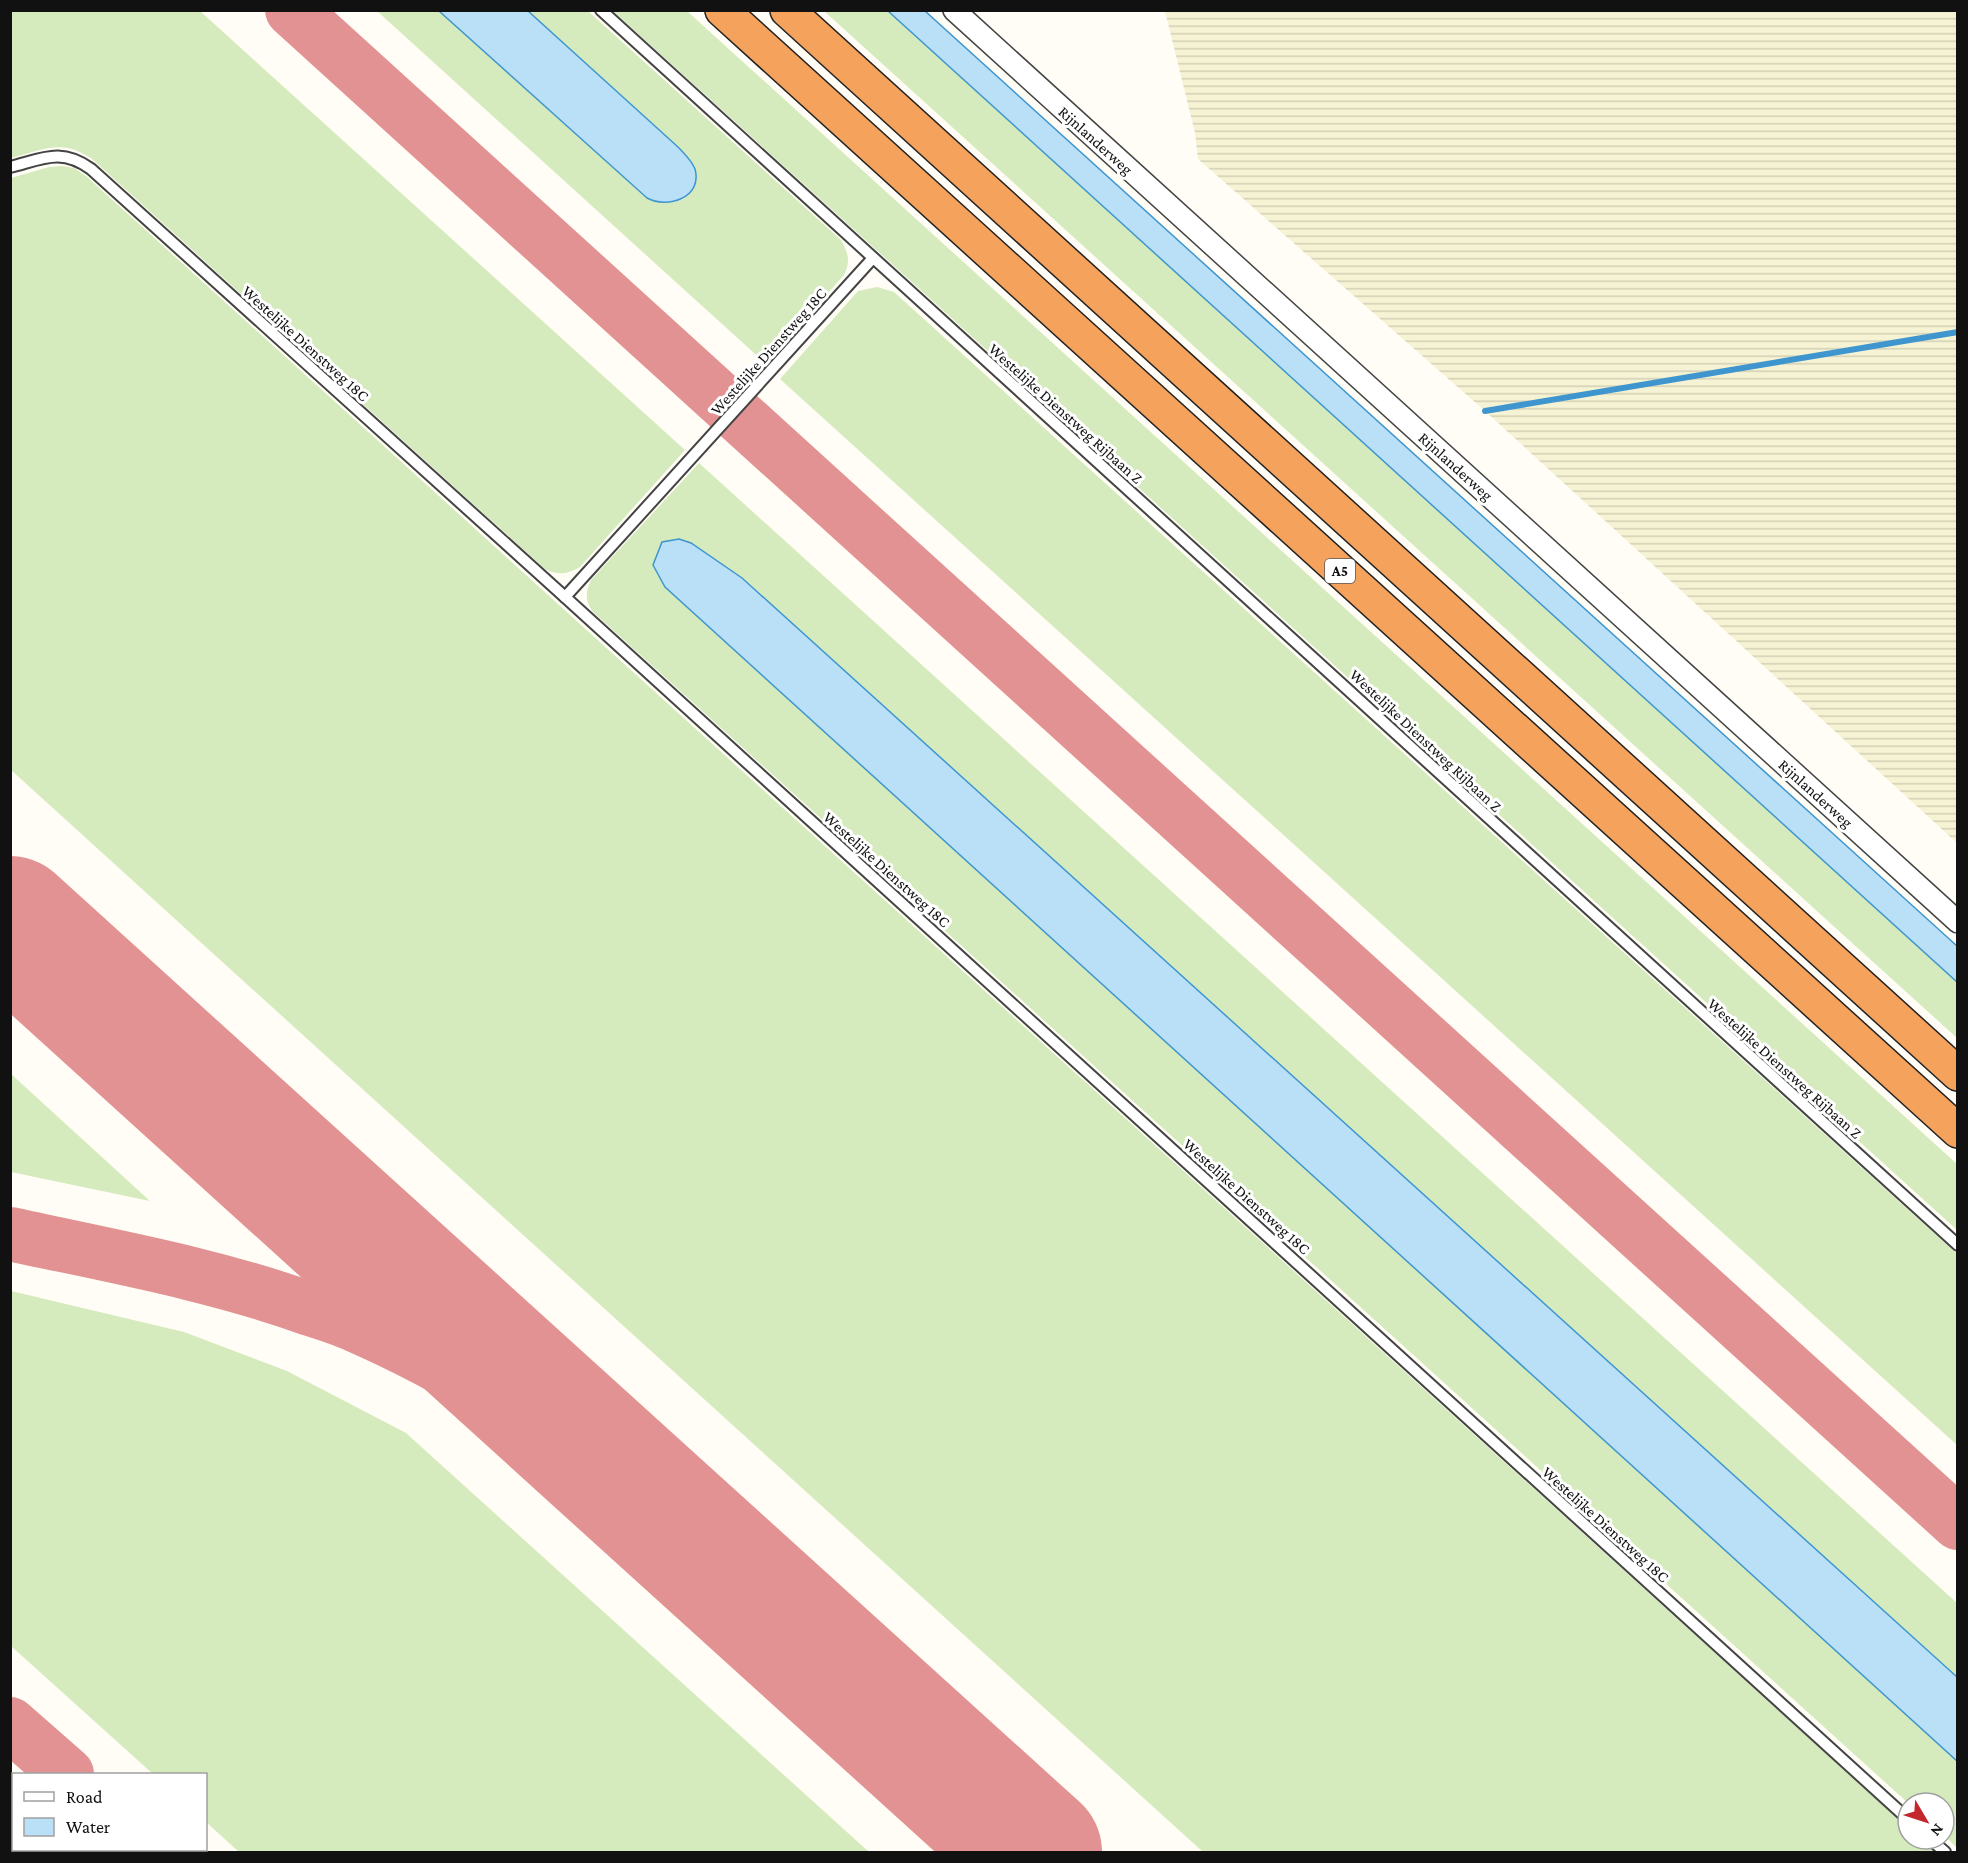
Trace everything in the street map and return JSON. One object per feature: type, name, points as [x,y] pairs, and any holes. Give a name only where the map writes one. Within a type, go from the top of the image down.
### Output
[{"type":"highway","name":"A5","points":[[722,10],[1958,1131]]},
{"type":"highway","name":"A5","points":[[787,10],[1958,1074]]},
{"type":"street","name":"Rijnlanderweg","points":[[954,10],[1958,922]]},
{"type":"lane","name":"Westelijke Dienstweg Rijbaan Z","points":[[601,10],[1958,1245]]},
{"type":"lane","name":"Westelijke Dienstweg 18C","points":[[10,167],[51,157],[67,156],[91,168],[1896,1808]]},
{"type":"lane","name":"Westelijke Dienstweg 18C","points":[[565,597],[873,258]]},
{"type":"shaded area","points":[[1165,11],[1957,11],[1957,843],[1485,411],[1198,159],[1195,133]]},
{"type":"green space","points":[[11,10],[200,11],[685,450],[580,567],[563,573],[554,573],[545,569],[92,159],[62,147],[43,149],[11,158]]},
{"type":"green space","points":[[377,11],[439,11],[647,198],[658,202],[683,199],[691,191],[693,182],[694,166],[688,158],[528,11],[588,11],[841,240],[848,257],[844,275],[765,363]]},
{"type":"green space","points":[[613,11],[687,11],[1957,1164],[1957,1230]]},
{"type":"green space","points":[[824,11],[888,11],[1957,982],[1957,1038]]},
{"type":"green space","points":[[49,167],[74,168],[86,176],[1896,1817],[1896,1851],[1935,1852],[1203,1852],[11,770],[11,178]]},
{"type":"green space","points":[[877,287],[894,292],[1957,1254],[1957,1445],[780,379],[858,291]]},
{"type":"green space","points":[[699,463],[1957,1603],[1957,1848],[1956,1791],[1896,1792],[593,612],[587,597],[591,580]]},
{"type":"green space","points":[[11,1074],[150,1201],[11,1172]]},
{"type":"green space","points":[[11,1291],[184,1332],[287,1371],[406,1433],[869,1852],[239,1852],[207,1823],[207,1773],[152,1773],[11,1646]]},
{"type":"green space","points":[[10,1802],[12,1804],[12,1851],[66,1852],[11,1852]]},
{"type":"water","points":[[439,11],[528,11],[683,152],[695,169],[694,187],[689,194],[673,201],[655,201],[647,198]]},
{"type":"water","points":[[888,11],[925,11],[1957,946],[1957,982]]},
{"type":"water","points":[[679,539],[691,543],[742,578],[1957,1677],[1957,1761],[665,587],[653,565],[662,542]]},
{"type":"waterway","points":[[1485,411],[1958,332]]},
{"type":"taxiway","points":[[292,10],[1958,1523]]},
{"type":"taxiway","points":[[10,1234],[199,1276],[346,1321],[466,1381],[534,1422],[635,1489]]},
{"type":"taxiway","points":[[10,1724],[66,1773]]},
{"type":"runway","points":[[10,923],[1035,1852]]}]
